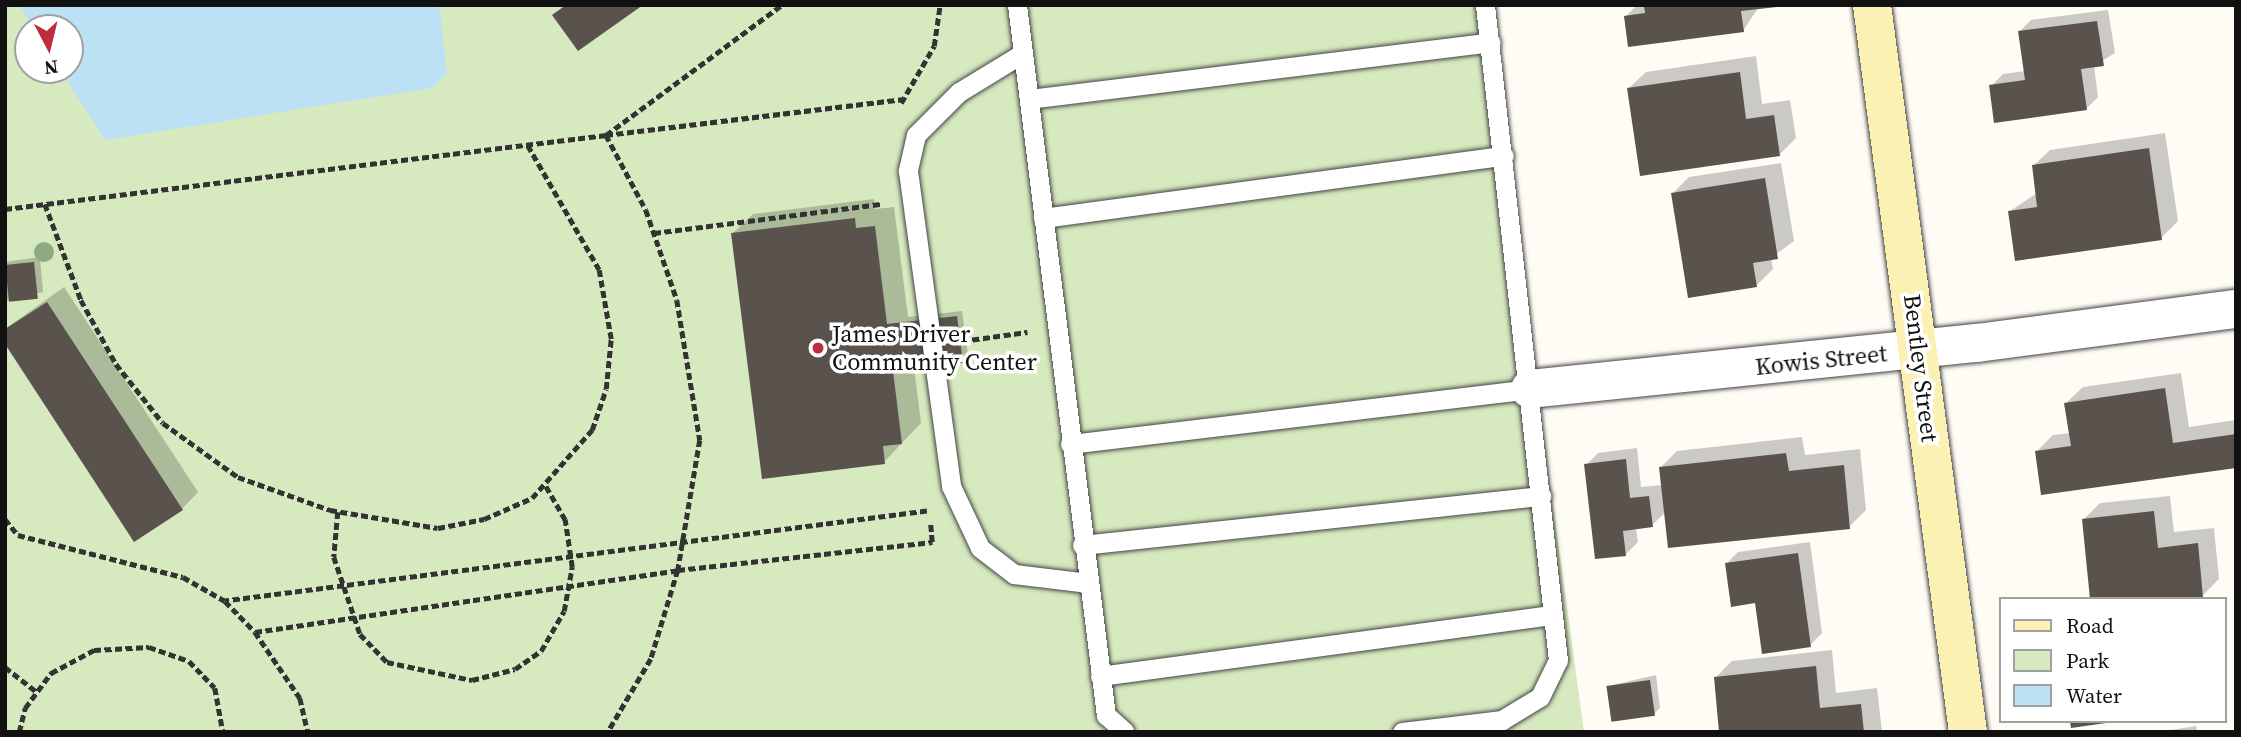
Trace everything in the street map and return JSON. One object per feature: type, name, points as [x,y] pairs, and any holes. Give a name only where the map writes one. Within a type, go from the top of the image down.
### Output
[{"type":"street","name":"Bentley Street","points":[[1872,5],[1968,732]]},
{"type":"street","name":"Kowis Street","points":[[1530,389],[1918,350],[2236,309]]},
{"type":"lane","points":[[1017,5],[1100,676],[1106,715],[1125,732]]},
{"type":"lane","points":[[1402,732],[1502,720],[1540,697],[1558,660],[1530,389],[1485,5]]},
{"type":"lane","points":[[1029,99],[1490,42]]},
{"type":"lane","points":[[1023,53],[959,92],[916,135],[908,171],[951,486],[980,548],[1014,574],[1088,583]]},
{"type":"lane","points":[[1044,219],[1504,156]]},
{"type":"lane","points":[[1070,444],[1530,389]]},
{"type":"lane","points":[[1082,545],[1541,496]]},
{"type":"lane","points":[[1100,676],[1553,615]]},
{"type":"path","points":[[606,135],[782,5]]},
{"type":"path","points":[[899,112],[902,99],[934,46],[940,5]]},
{"type":"path","points":[[5,209],[902,99]]},
{"type":"path","points":[[606,135],[654,233],[677,300],[701,440],[678,570],[651,659],[608,732]]},
{"type":"path","points":[[45,204],[81,300],[110,354],[163,423],[238,477],[338,512],[438,528],[484,519],[545,486],[592,429],[606,389],[611,339],[599,270],[527,145]]},
{"type":"path","points":[[654,233],[892,203]]},
{"type":"path","points":[[931,345],[1056,328]]},
{"type":"path","points":[[338,512],[334,557],[360,634],[387,662],[472,680],[515,669],[541,651],[564,611],[569,586],[570,554],[565,520],[545,486]]},
{"type":"path","points":[[255,632],[678,570],[932,542],[928,496]]},
{"type":"path","points":[[225,601],[684,539],[929,510]]},
{"type":"path","points":[[5,519],[18,535],[183,577],[225,601],[255,632],[300,698],[308,732]]},
{"type":"path","points":[[19,732],[37,692],[51,673],[94,650],[149,647],[189,661],[215,688],[223,732]]},
{"type":"path","points":[[5,667],[37,692]]},
{"type":"green space","points":[[5,5],[1485,5],[1584,732],[5,732]]},
{"type":"water","points":[[19,5],[439,5],[447,73],[432,88],[105,140],[69,84],[84,84],[84,14],[25,14]]},
{"type":"building","points":[[566,5],[643,5],[578,51],[552,15]]},
{"type":"building","points":[[1644,5],[1777,7],[1741,11],[1744,32],[1628,47],[1624,16],[1645,13]]},
{"type":"building","points":[[2097,21],[2104,66],[2081,69],[2087,110],[1994,123],[1989,85],[2025,80],[2018,31]]},
{"type":"building","points":[[1740,72],[1746,119],[1774,115],[1780,156],[1640,176],[1627,88]]},
{"type":"building","points":[[2149,148],[2162,240],[2015,261],[2008,211],[2037,207],[2032,165]]},
{"type":"building","points":[[1765,178],[1778,259],[1753,263],[1757,287],[1688,298],[1671,193]]},
{"type":"building","name":"James Driver Community Center","points":[[855,218],[856,228],[875,226],[887,324],[957,316],[963,363],[893,371],[902,444],[883,446],[885,464],[762,479],[731,233]]},
{"type":"building","points":[[34,262],[38,299],[9,302],[5,265]]},
{"type":"building","points":[[47,302],[183,510],[134,542],[5,344],[5,329]]},
{"type":"building","points":[[2165,388],[2173,443],[2236,434],[2236,468],[2041,495],[2035,451],[2071,446],[2064,403]]},
{"type":"building","points":[[1786,453],[1789,471],[1844,465],[1850,529],[1668,548],[1659,467]]},
{"type":"building","points":[[1626,459],[1630,498],[1649,496],[1653,527],[1623,531],[1626,556],[1595,559],[1584,464]]},
{"type":"building","points":[[2154,511],[2158,548],[2198,543],[2203,597],[2090,597],[2082,519]]},
{"type":"building","points":[[1798,553],[1811,647],[1762,654],[1755,603],[1731,607],[1725,563]]},
{"type":"building","points":[[1816,666],[1820,708],[1861,704],[1864,732],[1719,732],[1714,677]]},
{"type":"building","points":[[1650,680],[1655,716],[1611,722],[1606,686]]},
{"type":"building","points":[[2070,723],[2106,723],[2071,728]]},
{"type":"place","name":"James Driver Community Center","points":[[818,348]]}]
